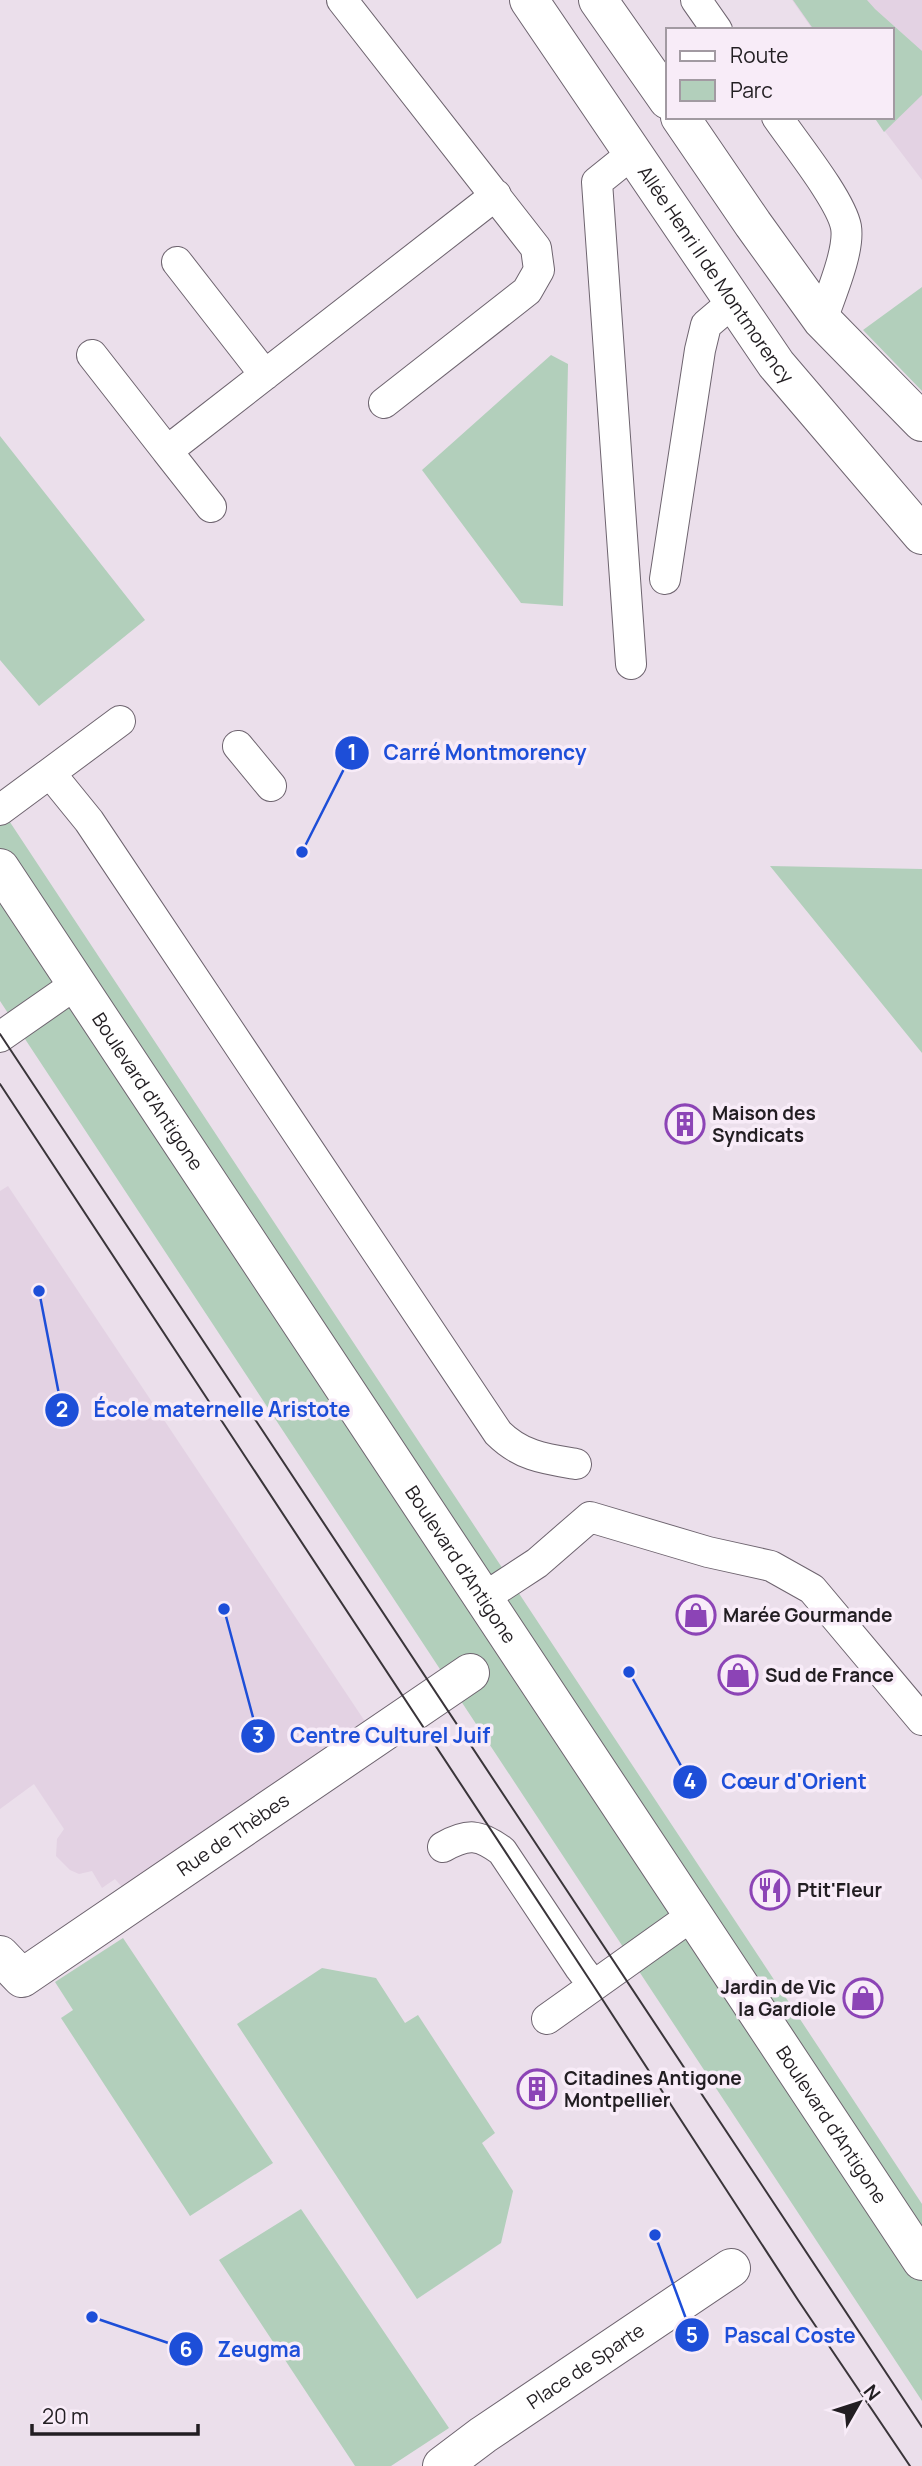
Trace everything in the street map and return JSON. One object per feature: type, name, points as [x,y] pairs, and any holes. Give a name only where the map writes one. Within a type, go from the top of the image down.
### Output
[{"type":"street","name":"Allée Henri II de Montmorency","points":[[529,0],[776,364],[922,536]]},
{"type":"street","points":[[598,0],[666,97]]},
{"type":"street","points":[[681,119],[752,225],[822,320],[922,422]]},
{"type":"street","name":"Boulevard d'Antigone","points":[[0,868],[922,2261]]},
{"type":"street","name":"Rue de Thèbes","points":[[0,1955],[22,1978],[471,1673]]},
{"type":"street","name":"Place de Sparte","points":[[442,2466],[482,2435],[731,2268]]},
{"type":"lane","points":[[342,0],[536,248],[539,270],[527,291],[384,403]]},
{"type":"lane","points":[[696,0],[716,28]]},
{"type":"lane","points":[[778,119],[836,204],[846,227],[844,250],[822,320]]},
{"type":"lane","points":[[631,664],[597,182],[633,153]]},
{"type":"lane","points":[[167,451],[496,195]]},
{"type":"lane","points":[[177,262],[265,375]]},
{"type":"lane","points":[[665,579],[706,325],[733,302]]},
{"type":"lane","points":[[92,355],[211,507]]},
{"type":"lane","points":[[0,810],[120,722]]},
{"type":"lane","points":[[238,746],[271,786]]},
{"type":"lane","points":[[50,773],[89,821],[498,1433],[511,1446],[531,1455],[576,1464]]},
{"type":"lane","points":[[0,1037],[76,984]]},
{"type":"lane","points":[[482,1599],[537,1563],[590,1517],[708,1552],[771,1566],[812,1589],[922,1720]]},
{"type":"lane","points":[[443,1847],[470,1836],[485,1838],[502,1852],[593,1985]]},
{"type":"lane","points":[[547,2019],[693,1915]]},
{"type":"shaded area","points":[[792,0],[922,0],[922,180],[876,119],[894,119],[894,28],[812,28]]},
{"type":"shaded area","points":[[8,1186],[366,1723],[122,1887],[115,1879],[102,1888],[92,1871],[79,1874],[70,1870],[56,1856],[57,1839],[64,1829],[34,1784],[0,1809],[0,1191]]},
{"type":"green space","points":[[793,0],[867,0],[922,51],[922,95],[884,132],[875,119],[894,119],[894,28],[813,28]]},
{"type":"green space","points":[[922,287],[922,391],[863,330]]},
{"type":"green space","points":[[551,355],[568,364],[563,606],[521,603],[422,470]]},
{"type":"green space","points":[[0,436],[145,620],[39,706],[0,660]]},
{"type":"green space","points":[[0,807],[922,2204],[922,2401],[0,1001]]},
{"type":"green space","points":[[770,866],[922,869],[922,1053]]},
{"type":"green space","points":[[123,1938],[273,2163],[190,2216],[61,2018],[73,2010],[55,1982]]},
{"type":"green space","points":[[322,1968],[376,1978],[405,2023],[418,2015],[495,2133],[482,2143],[513,2191],[501,2243],[417,2299],[237,2024]]},
{"type":"green space","points":[[301,2209],[449,2428],[391,2466],[355,2466],[219,2260]]},
{"type":"tram line","points":[[0,1034],[922,2427]]},
{"type":"tram line","points":[[0,1084],[798,2300],[910,2466]]},
{"type":"place","name":"Carré Montmorency","points":[[302,852]]},
{"type":"place","name":"Maison des Syndicats","points":[[685,1124]]},
{"type":"place","name":"École maternelle Aristote","points":[[39,1291]]},
{"type":"place","name":"Centre Culturel Juif","points":[[224,1609]]},
{"type":"place","name":"Marée Gourmande","points":[[696,1615]]},
{"type":"place","name":"Cœur d'Orient","points":[[629,1672]]},
{"type":"place","name":"Sud de France","points":[[738,1675]]},
{"type":"place","name":"Ptit'Fleur","points":[[770,1890]]},
{"type":"place","name":"Jardin de Vic la Gardiole","points":[[863,1998]]},
{"type":"place","name":"Citadines Antigone Montpellier","points":[[537,2089]]},
{"type":"place","name":"Pascal Coste","points":[[655,2235]]},
{"type":"place","name":"Zeugma","points":[[92,2317]]}]
